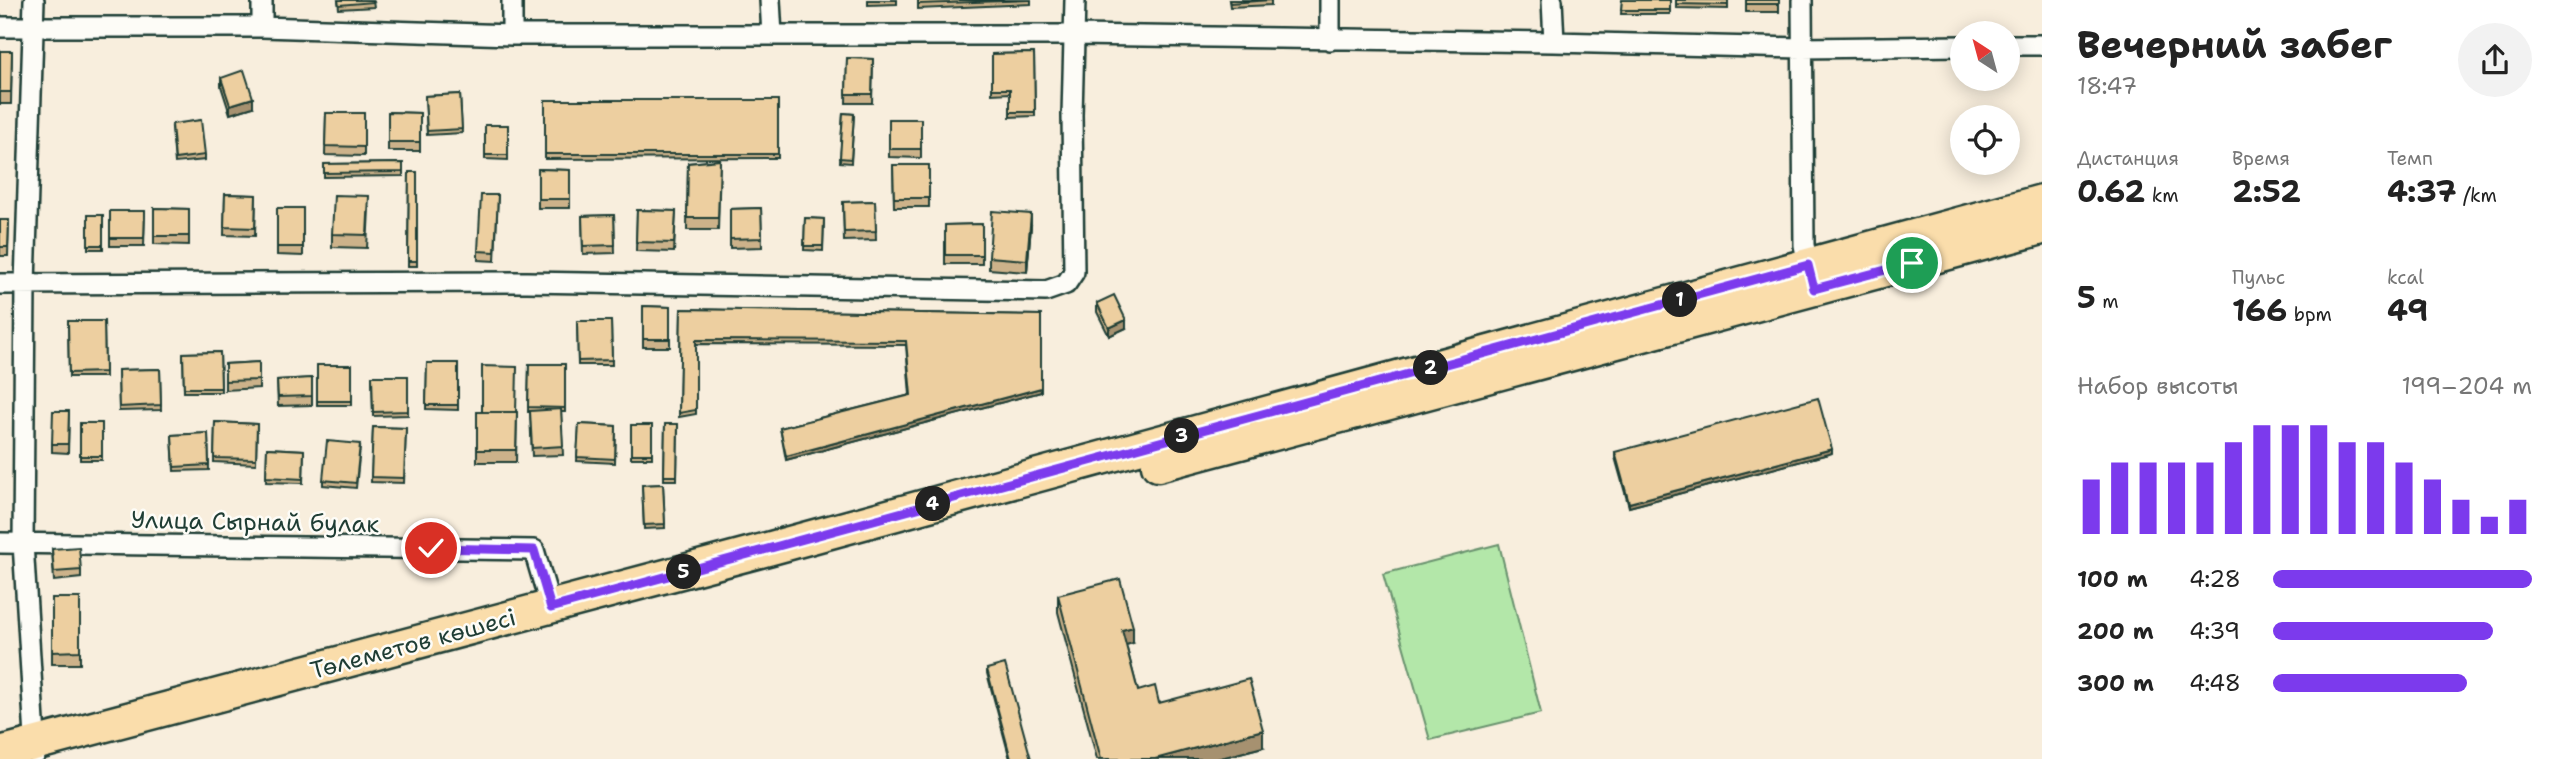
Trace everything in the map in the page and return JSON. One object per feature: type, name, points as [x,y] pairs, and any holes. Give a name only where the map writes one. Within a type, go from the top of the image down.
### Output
[{"type":"main road","name":"Төлеметов көшесі","points":[[0,753],[43,754],[1811,277],[2042,201]]},
{"type":"main road","name":"Төлеметов көшесі","points":[[43,754],[551,608],[1811,277],[2042,228]]},
{"type":"street","points":[[34,0],[24,284],[23,543],[43,754]]},
{"type":"street","points":[[262,0],[262,27]]},
{"type":"street","points":[[512,0],[512,35]]},
{"type":"street","points":[[770,0],[772,35]]},
{"type":"street","points":[[0,284],[527,282],[1046,291],[1066,284],[1074,272],[1072,115],[1075,0]]},
{"type":"street","points":[[1330,0],[1330,40]]},
{"type":"street","points":[[1552,0],[1554,42]]},
{"type":"street","points":[[1802,0],[1804,245],[1811,277]]},
{"type":"street","points":[[0,27],[262,27],[512,35],[1075,35],[1802,48],[1950,46]]},
{"type":"street","points":[[2020,45],[2042,45]]},
{"type":"street","name":"Улица Сырнай булак","points":[[0,542],[534,550],[551,608]]},
{"type":"green space","points":[[1499,544],[1541,713],[1430,740],[1383,574]]},
{"type":"building","points":[[338,0],[373,0],[374,2],[339,5]]},
{"type":"building","points":[[918,0],[1031,0],[918,4]]},
{"type":"building","points":[[1229,0],[1271,0],[1230,3]]},
{"type":"building","points":[[1622,0],[1670,0],[1670,10],[1621,10]]},
{"type":"building","points":[[1676,0],[1728,0],[1728,5],[1676,4]]},
{"type":"building","points":[[1746,0],[1779,0],[1779,4],[1746,4]]},
{"type":"building","points":[[0,51],[12,51],[11,92],[0,92]]},
{"type":"building","points":[[1034,53],[1035,112],[1010,112],[1010,89],[992,89],[992,54]]},
{"type":"building","points":[[847,58],[873,59],[872,94],[846,94]]},
{"type":"building","points":[[244,70],[253,98],[230,105],[221,78]]},
{"type":"building","points":[[460,94],[462,129],[427,131],[425,96]]},
{"type":"building","points":[[545,100],[778,100],[778,154],[545,154]]},
{"type":"building","points":[[388,112],[420,113],[420,142],[388,142]]},
{"type":"building","points":[[326,113],[364,113],[364,147],[325,146]]},
{"type":"building","points":[[843,113],[854,114],[851,159],[840,158]]},
{"type":"building","points":[[889,119],[921,119],[921,149],[889,149]]},
{"type":"building","points":[[201,120],[205,155],[175,159],[172,124]]},
{"type":"building","points":[[485,125],[508,125],[508,155],[485,155]]},
{"type":"building","points":[[720,160],[718,218],[687,218],[688,163]]},
{"type":"building","points":[[403,163],[403,172],[324,173],[324,164]]},
{"type":"building","points":[[893,165],[929,165],[929,198],[894,198]]},
{"type":"building","points":[[538,169],[570,170],[570,199],[538,199]]},
{"type":"building","points":[[409,172],[417,172],[417,261],[408,261]]},
{"type":"building","points":[[225,194],[256,195],[255,228],[224,227]]},
{"type":"building","points":[[334,195],[369,196],[367,235],[332,234]]},
{"type":"building","points":[[481,195],[498,195],[495,252],[478,251]]},
{"type":"building","points":[[875,201],[876,231],[844,232],[843,202]]},
{"type":"building","points":[[154,208],[189,209],[189,236],[154,236]]},
{"type":"building","points":[[277,208],[303,208],[303,247],[277,247]]},
{"type":"building","points":[[761,208],[762,238],[730,239],[730,209]]},
{"type":"building","points":[[637,210],[676,211],[674,243],[636,242]]},
{"type":"building","points":[[110,211],[145,211],[144,238],[110,238]]},
{"type":"building","points":[[992,211],[1031,214],[1027,260],[989,257]]},
{"type":"building","points":[[88,215],[103,215],[103,245],[88,245]]},
{"type":"building","points":[[614,215],[615,245],[583,246],[582,216]]},
{"type":"building","points":[[805,218],[824,219],[823,246],[804,246]]},
{"type":"building","points":[[0,220],[9,220],[8,247],[0,247]]},
{"type":"building","points":[[982,224],[982,255],[945,255],[945,225]]},
{"type":"building","points":[[1114,295],[1126,320],[1109,328],[1097,303]]},
{"type":"building","points":[[643,306],[670,307],[670,339],[643,339]]},
{"type":"building","points":[[681,309],[1041,315],[1041,388],[786,456],[780,428],[911,395],[906,341],[696,340],[696,410],[679,413]]},
{"type":"building","points":[[68,321],[104,321],[105,372],[69,373]]},
{"type":"building","points":[[577,321],[611,321],[612,360],[578,361]]},
{"type":"building","points":[[220,352],[221,388],[184,388],[183,353]]},
{"type":"building","points":[[259,362],[259,380],[225,381],[225,364]]},
{"type":"building","points":[[427,363],[458,363],[458,405],[426,405]]},
{"type":"building","points":[[529,364],[565,364],[565,408],[528,407]]},
{"type":"building","points":[[317,365],[352,365],[352,401],[317,401]]},
{"type":"building","points":[[482,366],[517,367],[516,412],[482,412]]},
{"type":"building","points":[[160,369],[161,405],[119,407],[118,370]]},
{"type":"building","points":[[372,376],[408,376],[408,411],[373,412]]},
{"type":"building","points":[[312,378],[312,396],[278,397],[277,380]]},
{"type":"building","points":[[1818,398],[1832,449],[1629,503],[1615,452]]},
{"type":"building","points":[[561,409],[563,446],[532,448],[530,411]]},
{"type":"building","points":[[53,411],[69,411],[68,444],[52,444]]},
{"type":"building","points":[[477,412],[517,412],[516,450],[477,450]]},
{"type":"building","points":[[215,422],[257,424],[256,459],[214,458]]},
{"type":"building","points":[[80,423],[102,423],[102,456],[80,456]]},
{"type":"building","points":[[579,424],[616,426],[615,459],[577,457]]},
{"type":"building","points":[[665,424],[678,424],[677,476],[664,476]]},
{"type":"building","points":[[631,425],[652,425],[652,454],[631,454]]},
{"type":"building","points":[[373,427],[406,428],[404,478],[371,477]]},
{"type":"building","points":[[208,433],[209,465],[174,467],[172,435]]},
{"type":"building","points":[[327,441],[360,444],[356,483],[323,480]]},
{"type":"building","points":[[267,448],[304,450],[303,479],[266,477]]},
{"type":"building","points":[[663,484],[665,524],[644,525],[642,485]]},
{"type":"building","points":[[79,547],[81,570],[54,572],[52,549]]},
{"type":"building","points":[[1120,579],[1133,627],[1122,630],[1138,691],[1155,686],[1159,703],[1249,679],[1263,730],[1155,759],[1101,759],[1058,595]]},
{"type":"building","points":[[52,598],[80,598],[80,651],[52,652]]},
{"type":"building","points":[[1005,664],[1031,759],[1011,759],[987,669]]},
{"type":"route","points":[[431,548],[534,550],[551,608],[1808,265],[1814,289],[1912,263]]}]
